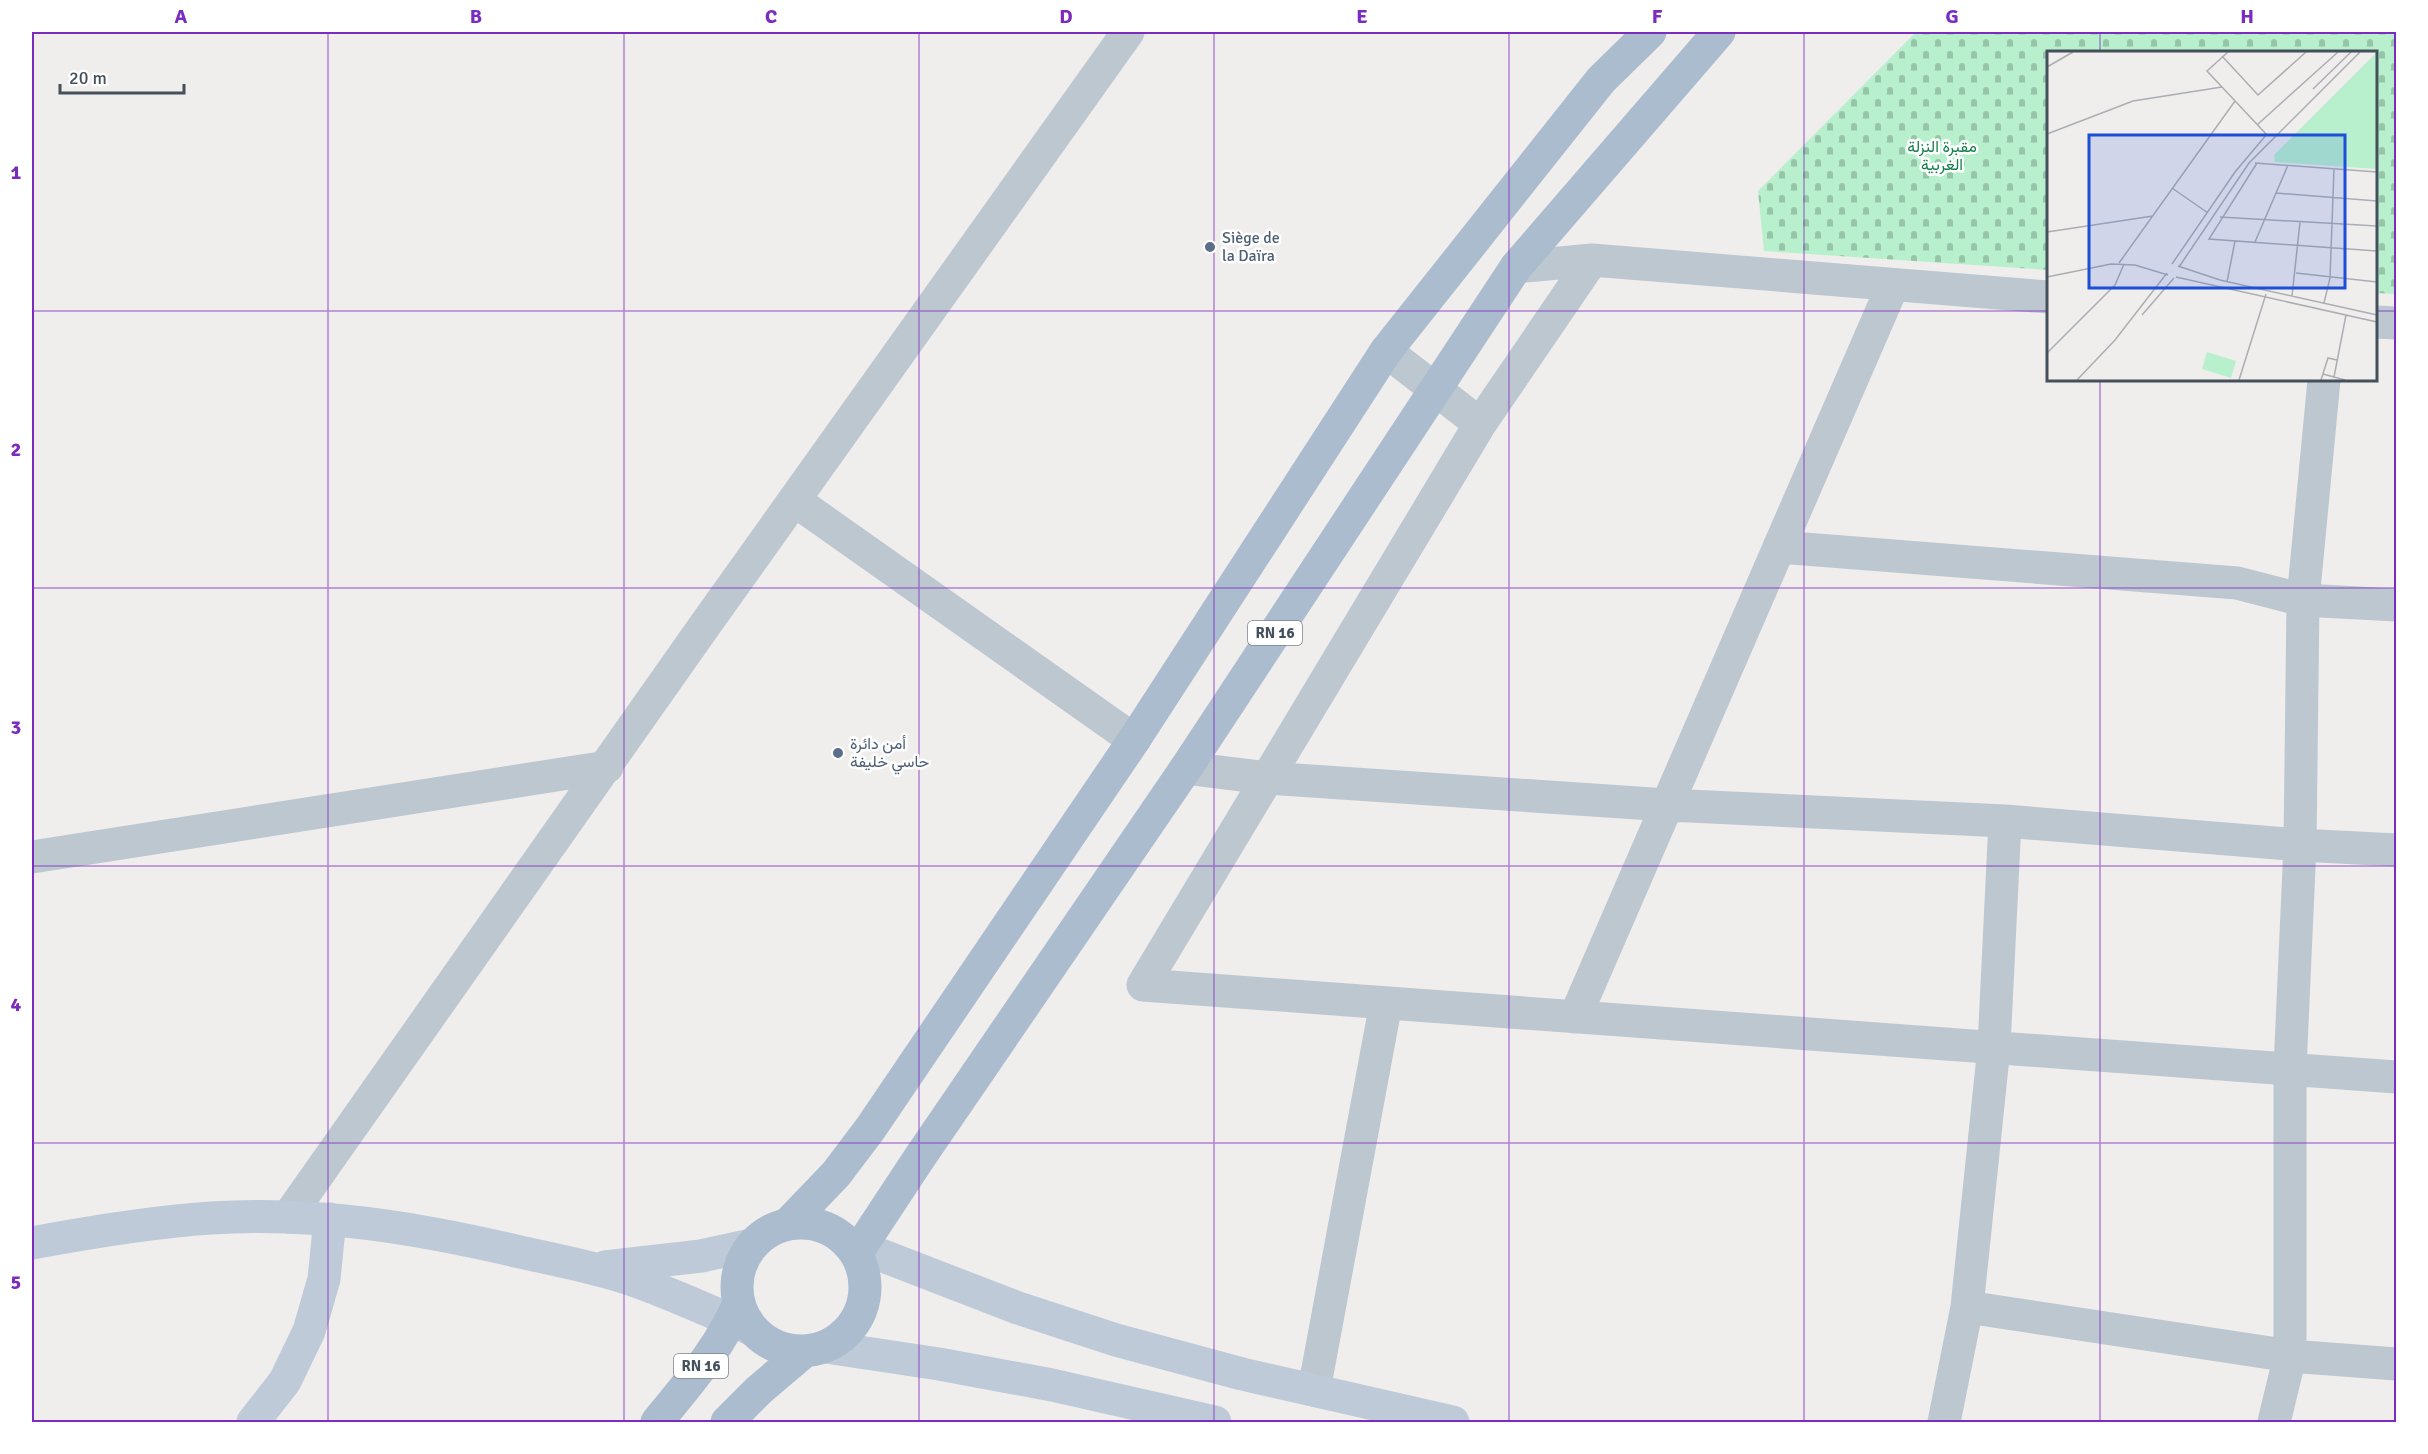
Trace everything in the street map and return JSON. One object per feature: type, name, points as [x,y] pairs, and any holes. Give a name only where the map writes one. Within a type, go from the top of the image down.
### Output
[{"type":"main road","points":[[788,1224],[854,1153],[1134,740],[1386,351],[1601,80],[1650,32]]},
{"type":"main road","name":"RN 16","points":[[855,1247],[920,1157],[1186,768],[1516,267],[1719,32]]},
{"type":"main road","points":[[727,1422],[759,1390],[815,1349],[841,1338],[854,1324],[862,1308],[866,1290],[863,1271],[855,1247],[834,1232],[819,1226],[804,1223],[788,1224],[768,1232],[752,1245],[741,1263],[736,1284],[740,1318],[766,1342],[785,1350],[815,1349]]},
{"type":"main road","name":"RN 16","points":[[657,1422],[740,1318]]},
{"type":"street","points":[[288,1217],[794,500],[1128,32]]},
{"type":"street","points":[[1516,267],[1592,260],[2047,297]]},
{"type":"street","points":[[1592,260],[1480,424],[1143,985],[2397,1077]]},
{"type":"street","points":[[1575,1017],[1893,285]]},
{"type":"street","points":[[2377,322],[2397,323]]},
{"type":"street","points":[[1386,351],[1480,424]]},
{"type":"street","points":[[2274,1422],[2290,1356],[2290,1069],[2300,845],[2303,600],[2324,381]]},
{"type":"street","points":[[794,500],[1134,740]]},
{"type":"street","points":[[1779,547],[2237,583],[2303,600],[2397,605]]},
{"type":"street","points":[[32,856],[607,766]]},
{"type":"street","points":[[1186,768],[1267,778],[1667,805],[2005,821],[2300,845],[2397,850]]},
{"type":"street","points":[[1944,1422],[1967,1307],[1994,1047],[2005,821]]},
{"type":"street","points":[[1314,1390],[1386,1003]]},
{"type":"street","points":[[32,1243],[133,1225],[213,1218],[288,1217],[397,1226],[594,1269],[740,1318]]},
{"type":"street","points":[[253,1422],[285,1381],[309,1331],[324,1279],[330,1219]]},
{"type":"street","points":[[594,1269],[701,1256],[752,1245]]},
{"type":"street","points":[[855,1247],[1062,1324],[1183,1358],[1453,1422]]},
{"type":"street","points":[[1967,1307],[2290,1356],[2397,1364]]},
{"type":"street","points":[[815,1349],[939,1364],[1052,1385],[1215,1422]]},
{"type":"green space","name":"مقبرة النزلة الغربية","points":[[1916,32],[2396,32],[2396,294],[2377,293],[2377,51],[2047,51],[2047,270],[1764,251],[1758,191]]},
{"type":"place","name":"Siège de la Daïra","points":[[1210,247]]},
{"type":"place","name":"أمن دائرة حاسي خليفة","points":[[838,753]]}]
